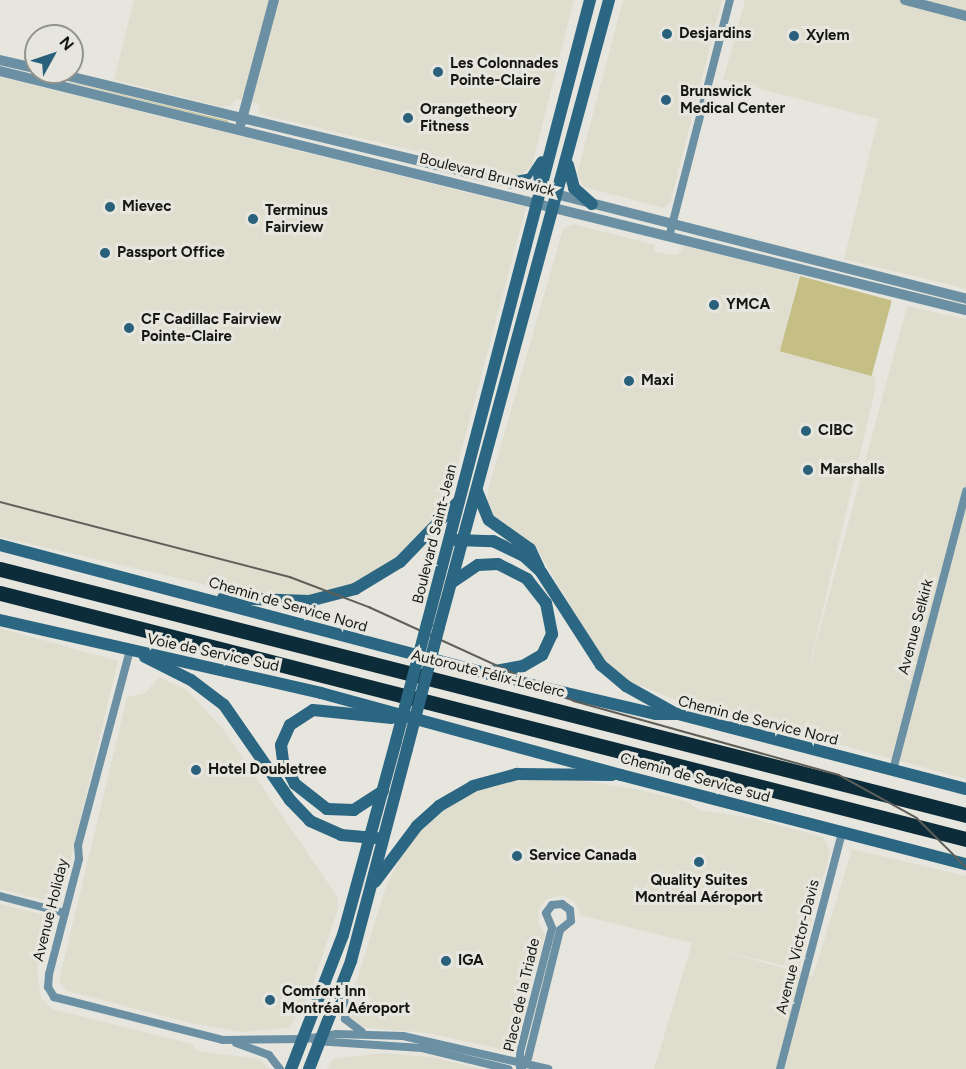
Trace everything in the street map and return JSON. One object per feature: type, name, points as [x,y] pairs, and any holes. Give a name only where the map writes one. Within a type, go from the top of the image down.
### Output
[{"type":"highway","name":"Autoroute Félix-Leclerc","points":[[0,569],[966,815]]},
{"type":"highway","points":[[0,593],[966,839]]},
{"type":"main road","name":"Boulevard Saint-Jean","points":[[309,1069],[344,982],[385,836],[401,748],[433,626],[449,541],[590,0]]},
{"type":"main road","name":"Boulevard Saint-Jean","points":[[433,626],[451,583],[477,491],[568,161],[609,0]]},
{"type":"main road","points":[[574,63],[580,69],[582,105]]},
{"type":"main road","points":[[511,183],[534,177],[555,133]]},
{"type":"main road","points":[[568,161],[572,185],[592,204]]},
{"type":"main road","points":[[477,491],[489,520],[530,549],[541,572],[601,665],[626,686],[678,714]]},
{"type":"main road","points":[[204,597],[296,602],[342,594],[400,562],[459,501]]},
{"type":"main road","points":[[449,541],[462,539],[501,543],[524,556],[541,572]]},
{"type":"main road","name":"Chemin de Service Nord","points":[[0,545],[204,597],[483,673],[656,714],[678,714],[966,789]]},
{"type":"main road","points":[[451,583],[478,565],[505,565],[533,585],[549,610],[552,634],[537,659],[511,669],[483,673]]},
{"type":"main road","name":"Voie de Service Sud","points":[[0,620],[265,679],[417,720]]},
{"type":"main road","points":[[130,650],[182,675],[218,699],[310,821],[333,833],[371,841],[385,836]]},
{"type":"main road","points":[[383,791],[349,811],[321,806],[304,794],[288,773],[281,750],[284,734],[299,716],[318,710],[417,720]]},
{"type":"main road","name":"Chemin de Service sud","points":[[417,720],[966,864]]},
{"type":"main road","name":"Boulevard Saint-Jean","points":[[291,1069],[305,1040],[332,970],[371,841],[383,791],[401,748]]},
{"type":"main road","points":[[371,887],[417,826],[439,806],[473,786],[517,774],[621,775]]},
{"type":"street","points":[[241,124],[274,0]]},
{"type":"street","points":[[669,237],[730,0]]},
{"type":"street","points":[[905,0],[966,16]]},
{"type":"street","points":[[0,60],[24,65]]},
{"type":"street","name":"Boulevard Brunswick","points":[[0,70],[511,183],[539,196],[555,208],[669,237],[904,289],[966,299]]},
{"type":"street","name":"Boulevard Brunswick","points":[[84,81],[241,124],[539,196],[558,195],[672,224],[904,289],[966,310]]},
{"type":"street","name":"Avenue Selkirk","points":[[893,770],[966,491]]},
{"type":"street","name":"Avenue Holiday","points":[[130,650],[80,836],[79,859],[48,979],[54,997],[230,1041],[305,1040],[365,1034],[429,1040],[521,1066],[548,1069]]},
{"type":"street","name":"Avenue Victor-Davis","points":[[780,1069],[842,832]]},
{"type":"street","points":[[0,896],[65,913]]},
{"type":"street","name":"Place de la Triade","points":[[521,1066],[556,929]]},
{"type":"street","points":[[344,982],[345,1019],[352,1028],[365,1034]]},
{"type":"street","name":"Avenue Holiday","points":[[323,1039],[422,1048],[508,1069]]},
{"type":"street","points":[[230,1041],[269,1055],[280,1069]]},
{"type":"shaded area","points":[[134,0],[574,0],[532,166],[520,176],[259,114],[259,104],[236,99],[232,105],[222,107],[114,80]]},
{"type":"shaded area","points":[[623,0],[722,0],[670,203],[663,208],[584,187],[577,174]]},
{"type":"shaded area","points":[[745,0],[966,0],[966,289],[844,259],[878,119],[723,80]]},
{"type":"shaded area","points":[[0,77],[526,207],[451,490],[436,517],[399,556],[359,582],[316,596],[237,592],[0,537]]},
{"type":"shaded area","points":[[77,84],[229,121],[228,122]]},
{"type":"shaded area","points":[[574,224],[655,245],[654,252],[677,255],[684,246],[799,274],[780,351],[875,376],[875,391],[807,676],[907,306],[966,319],[966,779],[804,735],[721,718],[629,681],[601,657],[537,549],[493,519],[487,506],[488,490],[563,229]]},
{"type":"shaded area","points":[[800,276],[892,301],[872,376],[780,351]]},
{"type":"shaded area","points":[[0,628],[118,661],[60,904],[0,889]]},
{"type":"shaded area","points":[[159,677],[187,690],[223,729],[337,896],[338,909],[308,999],[289,1028],[243,1032],[190,1023],[67,991],[59,981],[127,697],[145,693]]},
{"type":"shaded area","points":[[515,780],[576,780],[637,789],[688,802],[700,810],[751,818],[823,837],[830,851],[799,969],[719,950],[813,976],[852,849],[966,876],[966,1069],[654,1069],[692,943],[580,915],[575,902],[562,895],[545,900],[538,911],[539,925],[545,934],[512,1052],[428,1033],[359,1027],[349,1017],[351,999],[385,889],[401,856],[420,829],[448,807],[487,786]]},
{"type":"shaded area","points":[[0,904],[44,915],[51,922],[37,969],[41,998],[53,1009],[192,1044],[198,1051],[259,1059],[269,1069],[0,1069]]},
{"type":"shaded area","points":[[382,1053],[431,1057],[482,1069],[327,1069],[333,1059]]},
{"type":"tram line","points":[[0,502],[290,577],[369,607],[574,701],[839,775],[917,818],[966,867]]},
{"type":"place","name":"Desjardins","points":[[667,34]]},
{"type":"place","name":"Xylem","points":[[794,36]]},
{"type":"place","name":"Les Colonnades Pointe-Claire","points":[[438,72]]},
{"type":"place","name":"Brunswick Medical Center","points":[[666,100]]},
{"type":"place","name":"Orangetheory Fitness","points":[[408,118]]},
{"type":"place","name":"Mievec","points":[[110,207]]},
{"type":"place","name":"Terminus Fairview","points":[[253,219]]},
{"type":"place","name":"Passport Office","points":[[105,253]]},
{"type":"place","name":"YMCA","points":[[714,305]]},
{"type":"place","name":"CF Cadillac Fairview Pointe-Claire","points":[[129,328]]},
{"type":"place","name":"Maxi","points":[[629,381]]},
{"type":"place","name":"CIBC","points":[[806,431]]},
{"type":"place","name":"Marshalls","points":[[808,470]]},
{"type":"place","name":"Hotel Doubletree","points":[[196,770]]},
{"type":"place","name":"Service Canada","points":[[517,856]]},
{"type":"place","name":"Quality Suites Montréal Aéroport","points":[[699,862]]},
{"type":"place","name":"IGA","points":[[446,961]]},
{"type":"place","name":"Comfort Inn Montréal Aéroport","points":[[270,1000]]}]
